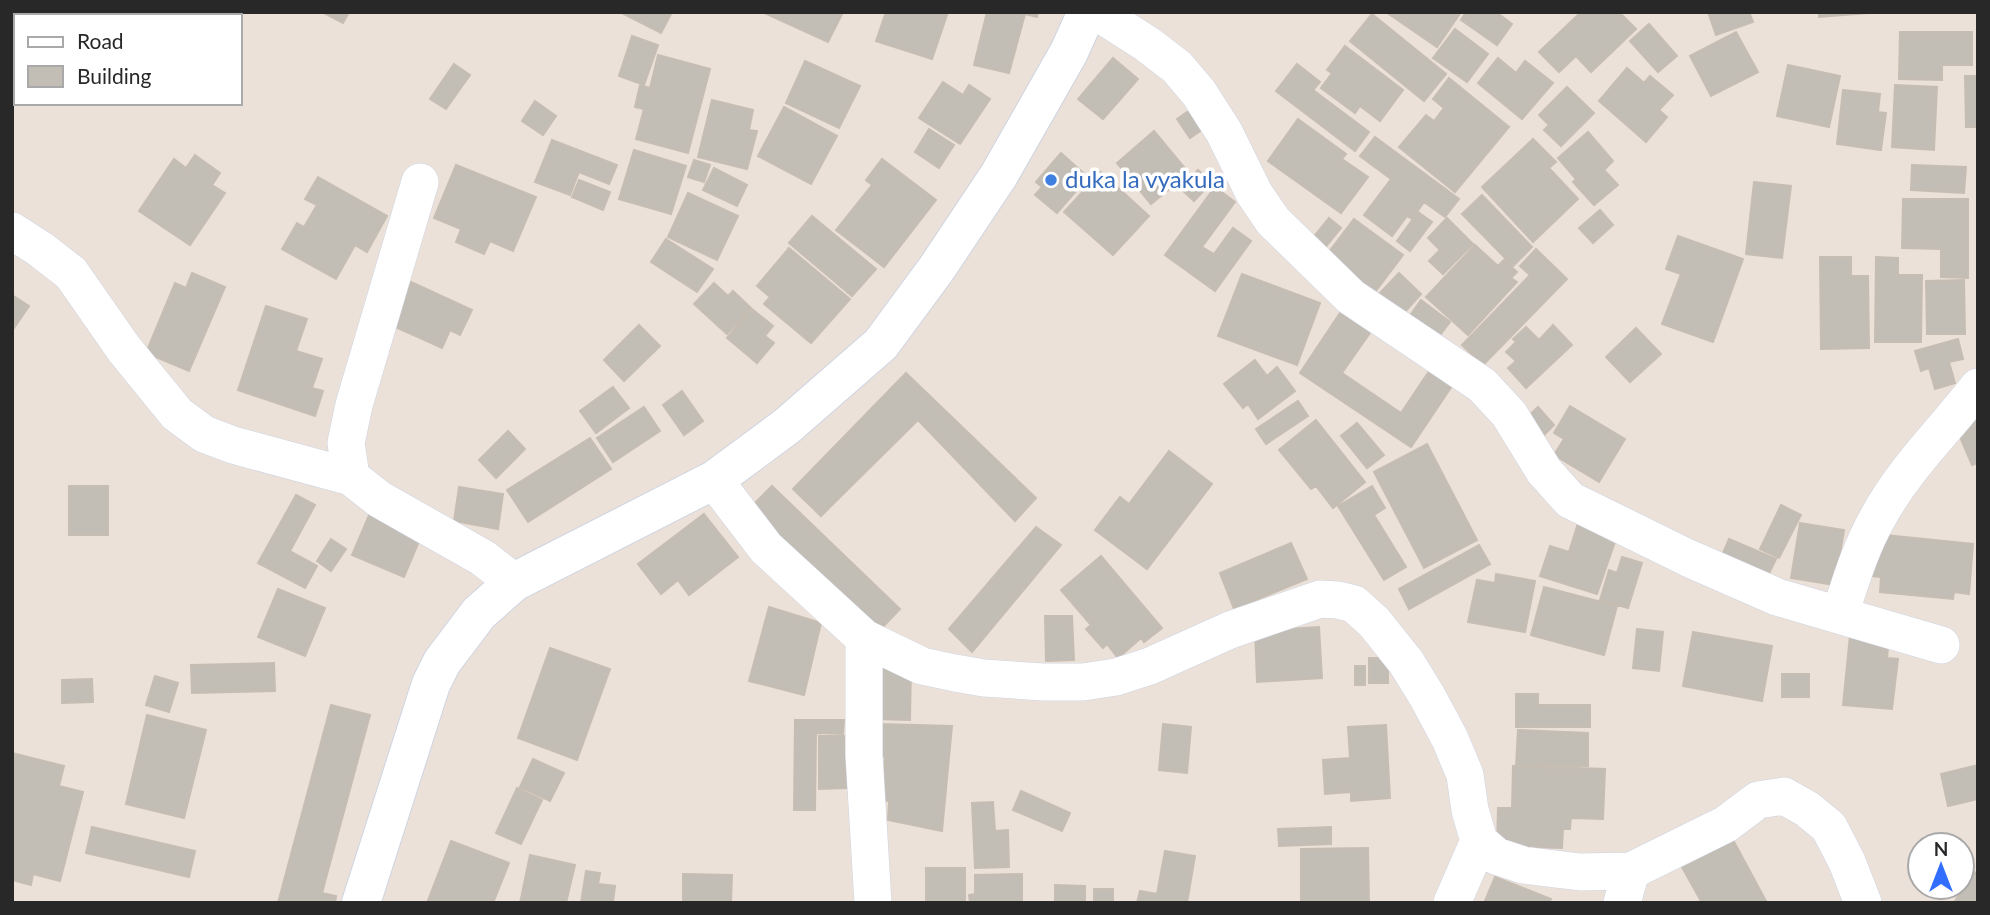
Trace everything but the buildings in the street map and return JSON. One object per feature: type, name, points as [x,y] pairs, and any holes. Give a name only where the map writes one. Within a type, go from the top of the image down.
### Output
[{"type":"street","points":[[361,903],[431,684],[442,662],[479,613],[514,582],[714,480],[787,426],[881,344],[937,268],[999,175],[1069,52],[1087,12]]},
{"type":"street","points":[[1097,12],[1177,67],[1199,93],[1224,132],[1254,193],[1273,221],[1352,297],[1482,385],[1509,414],[1544,471],[1570,500],[1676,552],[1777,597],[1941,645]]},
{"type":"street","points":[[351,477],[346,443],[354,405],[420,182]]},
{"type":"street","points":[[12,231],[71,274],[124,349],[177,414],[204,433],[233,445],[351,477],[379,499],[483,558],[514,582]]},
{"type":"street","points":[[1840,614],[1857,561],[1877,517],[1912,466],[1978,387]]},
{"type":"street","points":[[714,480],[766,548],[864,638],[922,666],[955,673],[1014,680],[1083,682],[1116,677],[1150,666],[1230,630],[1320,599],[1354,604],[1374,622],[1406,662],[1450,739],[1465,775],[1470,810],[1479,841],[1496,856],[1523,865],[1580,872],[1627,887],[1656,861],[1726,824],[1758,800],[1784,796],[1807,809],[1829,827],[1847,862],[1863,903]]},
{"type":"street","points":[[864,638],[864,755],[873,903]]},
{"type":"street","points":[[1452,903],[1479,841]]},
{"type":"place","name":"duka la vyakula","points":[[1051,180]]}]
